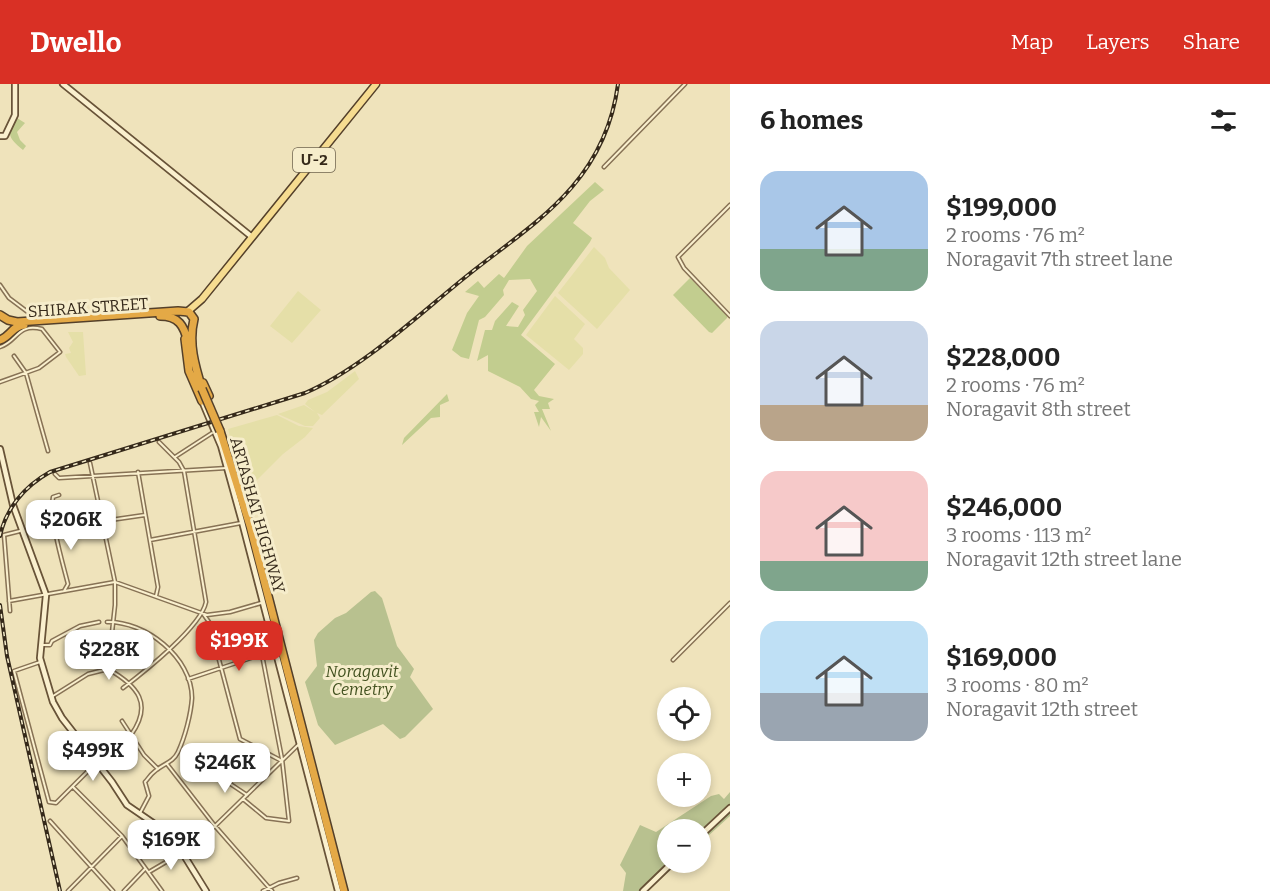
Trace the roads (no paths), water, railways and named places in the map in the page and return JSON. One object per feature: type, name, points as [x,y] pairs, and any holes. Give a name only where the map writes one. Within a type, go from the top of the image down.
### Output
[{"type":"highway","name":"SHIRAK STREET","points":[[0,315],[8,320],[42,321],[186,312]]},
{"type":"highway","points":[[181,323],[187,326],[194,321],[192,314],[186,312]]},
{"type":"highway","name":"ARTASHAT HIGHWAY","points":[[186,312],[181,316],[181,323],[188,335],[201,390],[227,457],[247,526],[341,891]]},
{"type":"highway","name":"SHIRAK STREET","points":[[0,340],[21,325],[160,316],[170,316],[181,323]]},
{"type":"highway","name":"SHIRAK STREET","points":[[8,320],[10,332]]},
{"type":"highway","name":"ARTASHAT HIGHWAY","points":[[188,335],[194,321]]},
{"type":"highway","points":[[188,335],[209,396],[202,401]]},
{"type":"highway","name":"ARTASHAT HIGHWAY","points":[[216,431],[230,457],[341,891]]},
{"type":"main road","name":"ARTASHAT HIGHWAY","points":[[186,312],[202,299],[376,84]]},
{"type":"main road","name":"ARTASHAT HIGHWAY","points":[[194,321],[202,299]]},
{"type":"street","points":[[0,136],[4,136],[15,115],[15,84]]},
{"type":"street","points":[[63,84],[252,237]]},
{"type":"street","points":[[604,167],[685,84]]},
{"type":"street","points":[[730,205],[678,257],[684,268],[730,316]]},
{"type":"street","points":[[0,285],[9,298],[29,313]]},
{"type":"street","points":[[0,347],[9,343],[21,330],[38,328],[42,329],[60,352],[39,368],[0,382]]},
{"type":"street","points":[[14,356],[26,373],[48,451]]},
{"type":"street","points":[[175,457],[216,431],[202,401]]},
{"type":"street","name":"ARTASHAT HIGHWAY","points":[[216,431],[246,524],[263,602],[341,891]]},
{"type":"street","points":[[123,688],[187,632],[203,613],[206,602],[183,471],[175,457],[159,442]]},
{"type":"street","points":[[0,449],[13,505],[46,595],[40,662],[51,697],[62,718],[127,805],[162,829],[183,852],[206,891]]},
{"type":"street","points":[[90,462],[115,582],[108,669]]},
{"type":"street","points":[[55,474],[59,478],[227,468]]},
{"type":"street","points":[[138,472],[158,587],[156,596]]},
{"type":"street","points":[[59,495],[54,496],[52,502],[64,573],[68,584],[64,591]]},
{"type":"street","points":[[76,525],[145,515]]},
{"type":"street","points":[[150,540],[246,524]]},
{"type":"street","points":[[10,611],[4,535],[23,531]]},
{"type":"street","points":[[9,601],[115,582],[210,615],[230,612],[263,602]]},
{"type":"street","points":[[673,660],[730,603]]},
{"type":"street","points":[[203,613],[209,622],[240,739],[281,760]]},
{"type":"street","points":[[40,645],[50,645],[52,641],[80,626],[99,622]]},
{"type":"street","points":[[107,622],[124,623],[152,634],[169,649],[188,679],[192,698],[185,732],[178,751],[167,764],[158,769],[145,782],[149,796],[140,813]]},
{"type":"street","points":[[188,679],[251,657],[272,634]]},
{"type":"street","points":[[243,799],[266,819],[289,821],[281,760],[263,660],[257,648]]},
{"type":"street","points":[[40,662],[14,671],[47,800],[54,805],[102,757],[116,750],[118,746]]},
{"type":"street","points":[[51,697],[88,674],[108,669],[129,683],[135,690],[143,708],[140,722],[130,735]]},
{"type":"street","points":[[122,721],[144,755],[158,769]]},
{"type":"street","points":[[149,872],[183,852],[215,826],[300,743]]},
{"type":"street","points":[[167,764],[215,826],[271,889]]},
{"type":"street","points":[[217,775],[247,795]]},
{"type":"street","points":[[74,787],[122,836],[162,891]]},
{"type":"street","points":[[711,826],[730,808]]},
{"type":"street","points":[[50,821],[113,891]]},
{"type":"street","points":[[68,891],[122,836]]},
{"type":"street","points":[[124,891],[146,868]]},
{"type":"street","points":[[642,891],[661,873]]},
{"type":"street","points":[[263,891],[297,878]]},
{"type":"railway","points":[[0,536],[7,516],[18,499],[32,484],[50,472],[305,393],[348,370],[369,355],[561,199],[581,176],[596,152],[608,126],[618,84]]},
{"type":"railway","points":[[0,605],[7,656],[60,891]]},
{"type":"park label","name":"Noragavit Cemetry","points":[[362,680]]}]
